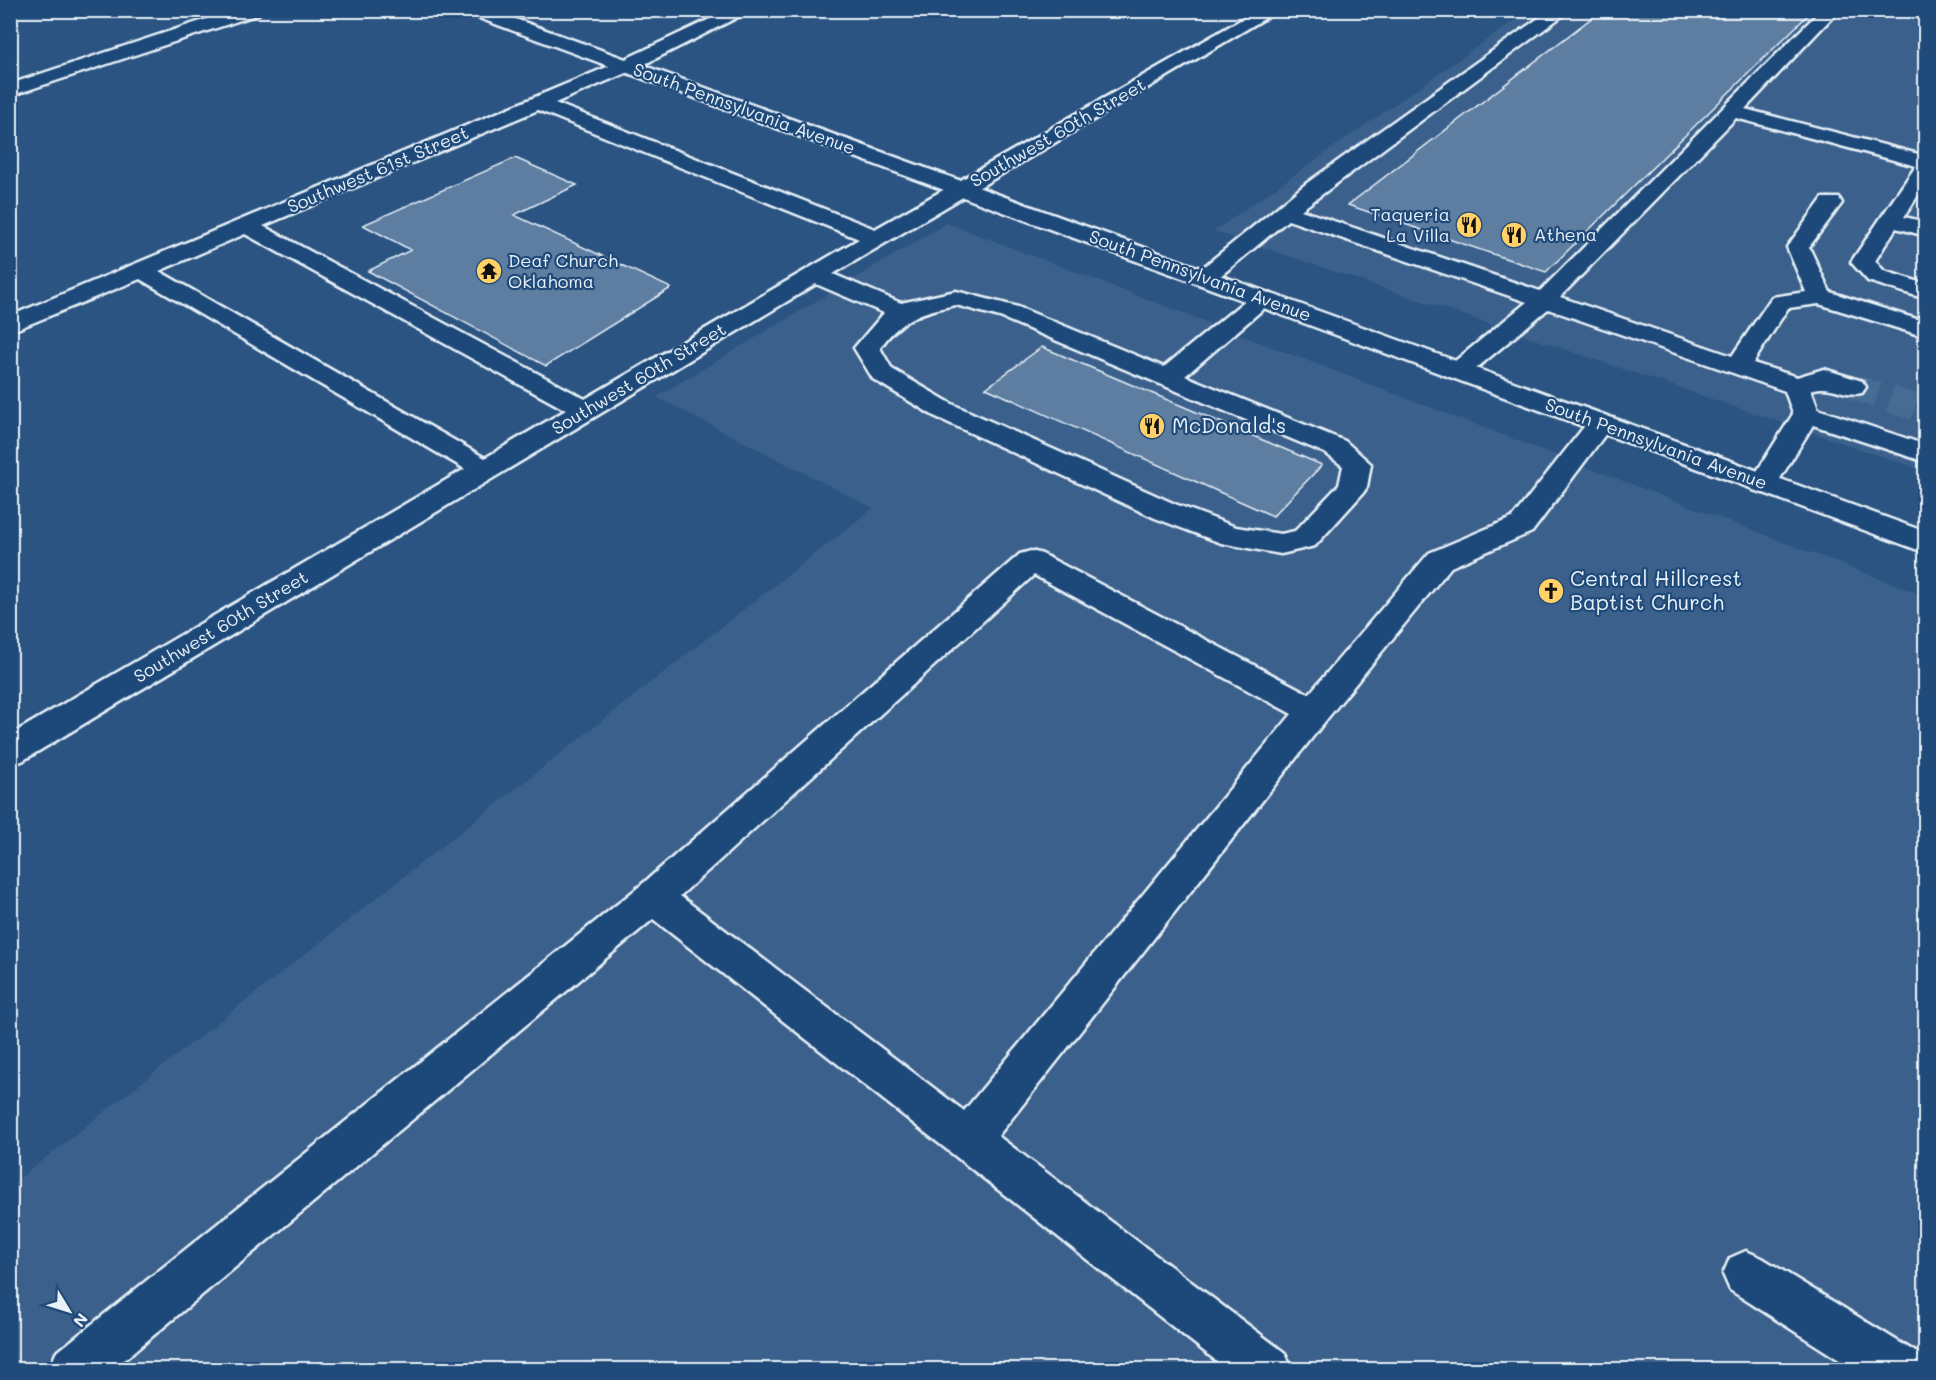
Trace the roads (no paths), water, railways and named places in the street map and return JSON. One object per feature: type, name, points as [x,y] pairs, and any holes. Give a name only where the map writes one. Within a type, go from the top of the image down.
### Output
[{"type":"street","points":[[10,90],[253,10]]},
{"type":"street","name":"South Pennsylvania Avenue","points":[[474,10],[1926,543]]},
{"type":"street","name":"Southwest 61st Street","points":[[10,325],[626,66],[744,10]]},
{"type":"street","name":"Southwest 60th Street","points":[[10,752],[961,188],[1271,10]]},
{"type":"street","points":[[1204,278],[1315,188],[1562,10]]},
{"type":"street","points":[[1458,371],[1543,301],[1831,10]]},
{"type":"street","points":[[538,103],[877,238]]},
{"type":"street","points":[[1732,111],[1926,164],[1863,262],[1876,276],[1926,292]]},
{"type":"street","points":[[1820,297],[1798,247],[1831,203]]},
{"type":"street","points":[[1285,212],[1797,386],[1824,378],[1853,387]]},
{"type":"street","points":[[1890,220],[1926,229]]},
{"type":"street","points":[[246,226],[586,410]]},
{"type":"street","points":[[141,270],[486,470]]},
{"type":"street","points":[[815,275],[901,312]]},
{"type":"street","points":[[1738,366],[1780,302],[1820,297],[1926,330]]},
{"type":"street","points":[[956,298],[1009,312],[1169,376],[1335,447],[1358,464],[1353,487],[1305,539],[1281,544],[1231,536],[1165,511],[943,410],[882,374],[867,348],[882,326],[915,304],[956,298]]},
{"type":"street","points":[[1169,376],[1261,299]]},
{"type":"street","points":[[1763,484],[1806,414],[1797,386]]},
{"type":"street","points":[[1806,414],[1926,454]]},
{"type":"street","points":[[969,1139],[1314,711],[1440,560],[1522,525],[1600,424]]},
{"type":"street","points":[[73,1370],[653,897],[1031,561],[1314,711]]},
{"type":"street","points":[[653,897],[794,1008],[969,1139],[1268,1370]]},
{"type":"street","points":[[1746,1274],[1900,1370]]},
{"type":"tunnel","points":[[1853,387],[1926,411]]},
{"type":"place","name":"Taqueria La Villa","points":[[1469,225]]},
{"type":"place","name":"Athena","points":[[1514,235]]},
{"type":"place","name":"Deaf Church Oklahoma","points":[[489,271]]},
{"type":"place","name":"McDonald's","points":[[1152,426]]},
{"type":"place","name":"Central Hillcrest Baptist Church","points":[[1551,591]]}]
